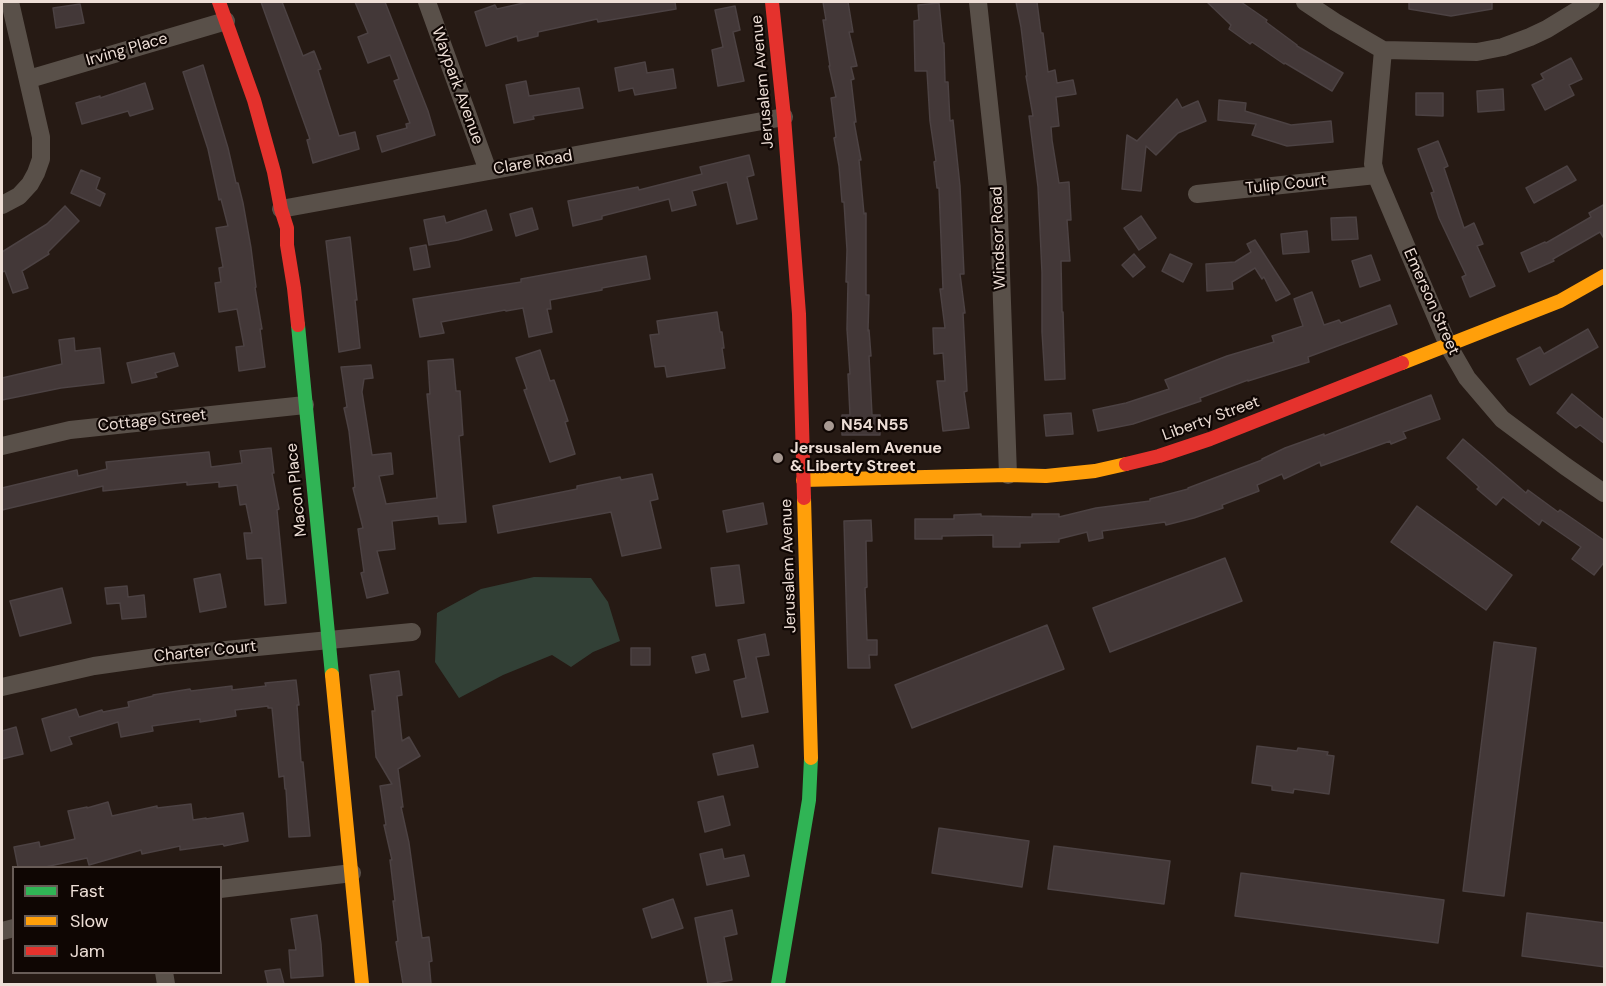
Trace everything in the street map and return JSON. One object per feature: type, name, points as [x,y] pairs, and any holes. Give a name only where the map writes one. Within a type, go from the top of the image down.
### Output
[{"type":"street","points":[[2,205],[19,196],[30,184],[41,159],[41,137],[10,2]]},
{"type":"street","name":"Macon Place","points":[[219,2],[254,100],[287,228],[362,984]]},
{"type":"street","name":"Waypark Avenue","points":[[427,2],[488,171]]},
{"type":"street","name":"Jerusalem Avenue","points":[[772,2],[784,117],[799,314],[811,752],[809,800],[778,984]]},
{"type":"street","name":"Windsor Road","points":[[978,2],[998,188],[1008,475]]},
{"type":"street","points":[[1305,2],[1383,50],[1477,52],[1503,46],[1547,29],[1591,2]]},
{"type":"street","name":"Irving Place","points":[[29,80],[226,21]]},
{"type":"street","name":"Emerson Street","points":[[1383,50],[1373,164],[1448,345],[1467,378],[1502,419],[1564,466],[1605,493]]},
{"type":"street","name":"Clare Road","points":[[281,209],[784,117]]},
{"type":"street","name":"Tulip Court","points":[[1197,194],[1376,175]]},
{"type":"street","name":"Liberty Street","points":[[803,480],[1046,476],[1095,471],[1159,456],[1210,439],[1560,301],[1605,276]]},
{"type":"street","name":"Cottage Street","points":[[2,446],[70,430],[305,405]]},
{"type":"street","name":"Charter Court","points":[[2,687],[94,666],[164,656],[412,632]]},
{"type":"street","points":[[222,889],[352,873]]},
{"type":"green space","points":[[534,577],[591,578],[608,602],[620,641],[593,652],[571,667],[552,655],[503,675],[459,698],[435,662],[437,613],[481,589]]},
{"type":"building","points":[[261,2],[282,2],[303,56],[314,51],[339,136],[355,132],[359,149],[313,163],[307,140],[310,139]]},
{"type":"building","points":[[355,2],[385,2],[428,111],[435,135],[382,152],[377,136],[407,128],[406,124],[410,123],[394,81],[399,79],[390,55],[368,63],[358,37],[368,33]]},
{"type":"building","points":[[528,2],[675,2],[676,9],[598,22],[597,19],[538,32],[538,36],[518,41],[517,36],[486,46],[475,12],[495,5],[497,9]]},
{"type":"building","points":[[823,2],[848,2],[853,32],[849,32],[857,66],[851,67],[854,79],[851,80],[856,122],[854,122],[861,160],[859,160],[864,214],[866,213],[866,295],[869,295],[868,331],[871,356],[869,356],[872,415],[880,415],[880,435],[842,435],[842,415],[850,415],[847,250],[844,202],[842,202],[834,138],[836,137],[831,98],[836,97],[829,66]]},
{"type":"building","points":[[1016,2],[1037,2],[1048,72],[1055,70],[1057,83],[1073,80],[1076,94],[1056,97],[1059,126],[1051,127],[1059,183],[1069,182],[1071,220],[1067,220],[1070,261],[1061,261],[1065,379],[1045,380],[1038,187],[1029,116],[1033,116]]},
{"type":"building","points":[[1207,2],[1241,2],[1267,20],[1266,22],[1297,46],[1343,73],[1332,91],[1284,64],[1252,42],[1250,44],[1229,29],[1231,25]]},
{"type":"building","points":[[1409,2],[1492,2],[1492,9],[1451,16],[1409,9]]},
{"type":"building","points":[[939,3],[944,43],[945,82],[948,82],[950,121],[953,120],[960,186],[964,274],[960,274],[965,313],[963,313],[967,391],[964,392],[969,428],[943,431],[937,381],[945,381],[943,353],[934,354],[933,328],[945,328],[940,289],[943,289],[939,188],[937,188],[934,162],[936,161],[930,121],[927,71],[915,71],[914,21],[919,20],[918,5]]},
{"type":"building","points":[[80,4],[84,23],[56,28],[53,8]]},
{"type":"building","points":[[735,6],[740,30],[733,32],[744,81],[718,86],[712,50],[723,47],[715,10]]},
{"type":"building","points":[[1571,58],[1582,79],[1569,85],[1574,95],[1545,110],[1532,85],[1544,79],[1541,74]]},
{"type":"building","points":[[645,62],[647,73],[673,69],[676,88],[635,95],[633,88],[619,91],[615,68]]},
{"type":"building","points":[[203,65],[243,203],[262,329],[260,329],[265,367],[239,371],[236,347],[244,346],[237,309],[219,312],[215,283],[221,282],[219,268],[223,267],[216,228],[228,226],[221,199],[219,200],[208,149],[183,72]]},
{"type":"building","points":[[526,81],[529,96],[579,88],[583,108],[533,116],[534,119],[514,123],[506,85]]},
{"type":"building","points":[[145,83],[153,109],[130,116],[128,111],[82,124],[76,103],[100,96],[100,98]]},
{"type":"building","points":[[1503,89],[1504,110],[1478,112],[1477,91]]},
{"type":"building","points":[[1416,93],[1443,93],[1443,116],[1416,115]]},
{"type":"building","points":[[1177,99],[1182,108],[1198,101],[1206,121],[1178,133],[1156,155],[1146,146],[1141,191],[1122,189],[1127,135],[1137,141]]},
{"type":"building","points":[[1219,100],[1246,103],[1245,111],[1291,125],[1331,121],[1333,142],[1287,146],[1252,135],[1256,124],[1218,120]]},
{"type":"building","points":[[1438,141],[1448,166],[1444,168],[1464,228],[1474,223],[1483,244],[1477,246],[1495,286],[1470,297],[1462,277],[1466,275],[1439,218],[1431,193],[1434,192],[1418,149]]},
{"type":"building","points":[[749,155],[754,175],[747,177],[757,219],[737,224],[727,182],[692,191],[696,205],[672,211],[669,199],[573,226],[568,201],[638,187],[639,190],[702,174],[700,167]]},
{"type":"building","points":[[1567,166],[1576,180],[1534,203],[1526,188]]},
{"type":"building","points":[[81,170],[100,178],[96,189],[105,194],[100,206],[71,193]]},
{"type":"building","points":[[1605,204],[1605,240],[1600,232],[1553,259],[1554,261],[1529,272],[1521,253],[1546,243],[1591,217],[1589,213]]},
{"type":"building","points":[[65,206],[79,221],[48,252],[49,254],[22,271],[28,288],[13,293],[5,271],[2,272],[2,252],[47,224]]},
{"type":"building","points":[[532,208],[538,229],[516,236],[510,214]]},
{"type":"building","points":[[486,210],[492,230],[458,240],[429,245],[424,220],[444,216],[446,223]]},
{"type":"building","points":[[1141,216],[1156,238],[1139,250],[1124,228]]},
{"type":"building","points":[[1356,217],[1358,239],[1332,240],[1331,218]]},
{"type":"building","points":[[1307,231],[1309,252],[1283,254],[1281,234]]},
{"type":"building","points":[[350,237],[360,348],[339,352],[326,241]]},
{"type":"building","points":[[1255,240],[1290,294],[1276,301],[1264,277],[1262,279],[1255,268],[1232,282],[1233,289],[1207,291],[1206,264],[1235,262],[1251,252],[1247,244]]},
{"type":"building","points":[[426,245],[430,267],[414,270],[410,248]]},
{"type":"building","points":[[1134,254],[1145,267],[1133,277],[1122,265]]},
{"type":"building","points":[[1170,254],[1192,264],[1183,282],[1162,271]]},
{"type":"building","points":[[1371,255],[1380,280],[1360,287],[1352,261]]},
{"type":"building","points":[[646,256],[650,279],[550,300],[551,309],[547,309],[552,332],[529,337],[523,308],[441,322],[444,333],[420,337],[413,299],[521,282],[521,279]]},
{"type":"building","points":[[1312,292],[1324,325],[1339,320],[1341,323],[1390,305],[1397,324],[1308,357],[1309,362],[1248,380],[1200,398],[1201,401],[1133,424],[1098,431],[1093,410],[1126,403],[1169,389],[1165,380],[1227,356],[1274,342],[1272,336],[1303,326],[1294,299]]},
{"type":"building","points":[[717,312],[720,332],[722,332],[725,368],[667,377],[665,366],[655,367],[650,335],[659,334],[657,321]]},
{"type":"building","points":[[1588,329],[1598,347],[1530,385],[1517,359],[1540,347],[1544,354]]},
{"type":"building","points":[[74,338],[75,351],[100,348],[104,383],[61,388],[2,400],[2,378],[62,364],[59,340]]},
{"type":"building","points":[[540,350],[550,381],[554,380],[568,421],[565,422],[575,454],[550,462],[524,390],[527,389],[516,358]]},
{"type":"building","points":[[174,353],[178,366],[155,373],[157,377],[132,383],[127,363]]},
{"type":"building","points":[[453,359],[456,391],[460,391],[463,435],[459,436],[466,522],[439,524],[438,516],[392,521],[395,549],[377,551],[388,593],[367,598],[361,573],[364,572],[358,529],[363,528],[353,488],[355,487],[341,367],[371,365],[373,378],[364,379],[362,392],[372,455],[391,453],[393,474],[379,476],[386,504],[437,498],[427,394],[430,394],[428,361]]},
{"type":"building","points":[[1572,394],[1605,421],[1605,444],[1580,425],[1576,428],[1557,413]]},
{"type":"building","points":[[1431,395],[1440,419],[1403,432],[1406,438],[1391,444],[1390,441],[1321,466],[1320,462],[1284,479],[1282,474],[1257,485],[1259,491],[1222,505],[1223,508],[1194,518],[1166,525],[1165,522],[1102,531],[1103,538],[1089,541],[1087,532],[1059,539],[1059,542],[1020,543],[1020,547],[993,547],[993,535],[915,539],[915,519],[954,519],[954,515],[981,514],[981,516],[1032,517],[1032,514],[1059,514],[1059,517],[1096,508],[1150,501],[1150,499],[1188,489],[1262,460],[1285,448],[1324,434],[1324,436]]},
{"type":"building","points":[[1071,413],[1073,434],[1046,436],[1044,415]]},
{"type":"building","points":[[1463,439],[1526,493],[1528,490],[1605,541],[1605,561],[1594,575],[1572,559],[1581,547],[1542,520],[1539,525],[1503,497],[1496,505],[1447,458]]},
{"type":"building","points":[[271,448],[274,473],[272,473],[279,509],[277,510],[286,603],[265,605],[262,558],[247,559],[244,533],[252,533],[246,504],[240,505],[237,485],[219,487],[219,482],[187,485],[187,482],[103,491],[103,486],[2,510],[2,488],[77,470],[78,476],[107,469],[106,462],[209,452],[211,467],[242,463],[240,451]]},
{"type":"building","points":[[652,474],[658,499],[650,501],[661,548],[622,556],[611,512],[498,533],[493,506],[577,489],[577,486],[620,477],[621,480]]},
{"type":"building","points":[[763,503],[767,524],[727,532],[723,511]]},
{"type":"building","points":[[1417,506],[1512,575],[1486,610],[1391,542]]},
{"type":"building","points":[[871,520],[872,541],[866,541],[867,640],[877,640],[877,655],[869,655],[870,668],[848,668],[844,521]]},
{"type":"building","points":[[1225,558],[1242,601],[1110,652],[1093,608]]},
{"type":"building","points":[[739,565],[744,603],[716,606],[711,568]]},
{"type":"building","points":[[220,574],[226,607],[200,612],[194,579]]},
{"type":"building","points":[[127,586],[128,597],[144,595],[146,617],[122,619],[120,603],[107,604],[105,588]]},
{"type":"building","points":[[62,588],[71,623],[20,636],[10,601]]},
{"type":"building","points":[[1047,625],[1064,669],[912,728],[895,685]]},
{"type":"building","points":[[765,634],[769,655],[756,657],[768,712],[742,717],[734,681],[746,678],[738,640]]},
{"type":"building","points":[[1494,642],[1536,648],[1504,896],[1463,891]]},
{"type":"building","points":[[631,648],[650,648],[650,665],[631,665]]},
{"type":"building","points":[[705,654],[709,670],[696,673],[692,657]]},
{"type":"building","points":[[399,671],[402,695],[397,696],[402,741],[409,737],[420,756],[398,769],[403,807],[401,807],[409,843],[422,938],[429,937],[432,961],[429,962],[431,984],[403,984],[396,942],[398,941],[393,901],[395,901],[390,860],[392,860],[384,825],[386,825],[380,786],[392,784],[376,757],[372,711],[375,711],[370,675]]},
{"type":"building","points":[[296,680],[301,762],[303,762],[310,836],[289,837],[284,776],[279,777],[272,708],[268,706],[235,710],[236,716],[152,726],[153,731],[121,737],[118,722],[69,737],[72,744],[51,751],[42,719],[76,709],[79,717],[102,710],[103,712],[129,707],[128,702],[190,689],[191,691],[232,686],[232,690],[266,686],[265,683]]},
{"type":"building","points":[[16,727],[23,754],[2,759],[2,731]]},
{"type":"building","points":[[753,745],[758,767],[718,775],[713,754]]},
{"type":"building","points":[[1257,746],[1297,751],[1298,748],[1328,752],[1327,755],[1334,756],[1329,794],[1294,789],[1293,793],[1272,790],[1272,786],[1252,783]]},
{"type":"building","points":[[723,796],[730,825],[705,832],[698,802]]},
{"type":"building","points":[[108,802],[112,816],[157,806],[157,808],[191,804],[193,820],[243,813],[248,841],[224,846],[223,844],[180,850],[180,846],[142,854],[141,850],[89,865],[87,858],[50,866],[18,866],[14,847],[39,842],[40,847],[75,839],[68,811]]},
{"type":"building","points":[[939,828],[1029,841],[1022,887],[932,873]]},
{"type":"building","points":[[1054,846],[1170,861],[1164,904],[1048,889]]},
{"type":"building","points":[[722,849],[724,859],[744,855],[749,876],[707,885],[700,854]]},
{"type":"building","points":[[1241,873],[1444,900],[1438,943],[1235,916]]},
{"type":"building","points":[[673,899],[683,928],[652,938],[643,909]]},
{"type":"building","points":[[732,910],[737,934],[724,937],[732,980],[708,984],[695,918]]},
{"type":"building","points":[[1527,913],[1605,923],[1605,967],[1522,956]]},
{"type":"building","points":[[317,915],[323,976],[291,978],[289,950],[296,950],[291,919]]},
{"type":"building","points":[[280,969],[284,984],[268,984],[265,971]]},
{"type":"traffic: fast","points":[[298,325],[332,675]]},
{"type":"traffic: fast","points":[[778,984],[809,800],[811,758]]},
{"type":"traffic: slow","points":[[1402,363],[1560,301],[1604,276]]},
{"type":"traffic: slow","points":[[803,480],[1046,476],[1095,471],[1126,464]]},
{"type":"traffic: slow","points":[[804,498],[811,758]]},
{"type":"traffic: slow","points":[[332,675],[362,984]]},
{"type":"traffic: jam","points":[[219,2],[254,100],[274,172],[287,228],[287,245],[298,325]]},
{"type":"traffic: jam","points":[[772,2],[784,117],[799,314],[804,498]]},
{"type":"traffic: jam","points":[[1126,464],[1210,439],[1402,363]]},
{"type":"place","name":"N54 N55","points":[[829,426]]},
{"type":"place","name":"Jersusalem Avenue & Liberty Street","points":[[778,458]]}]
